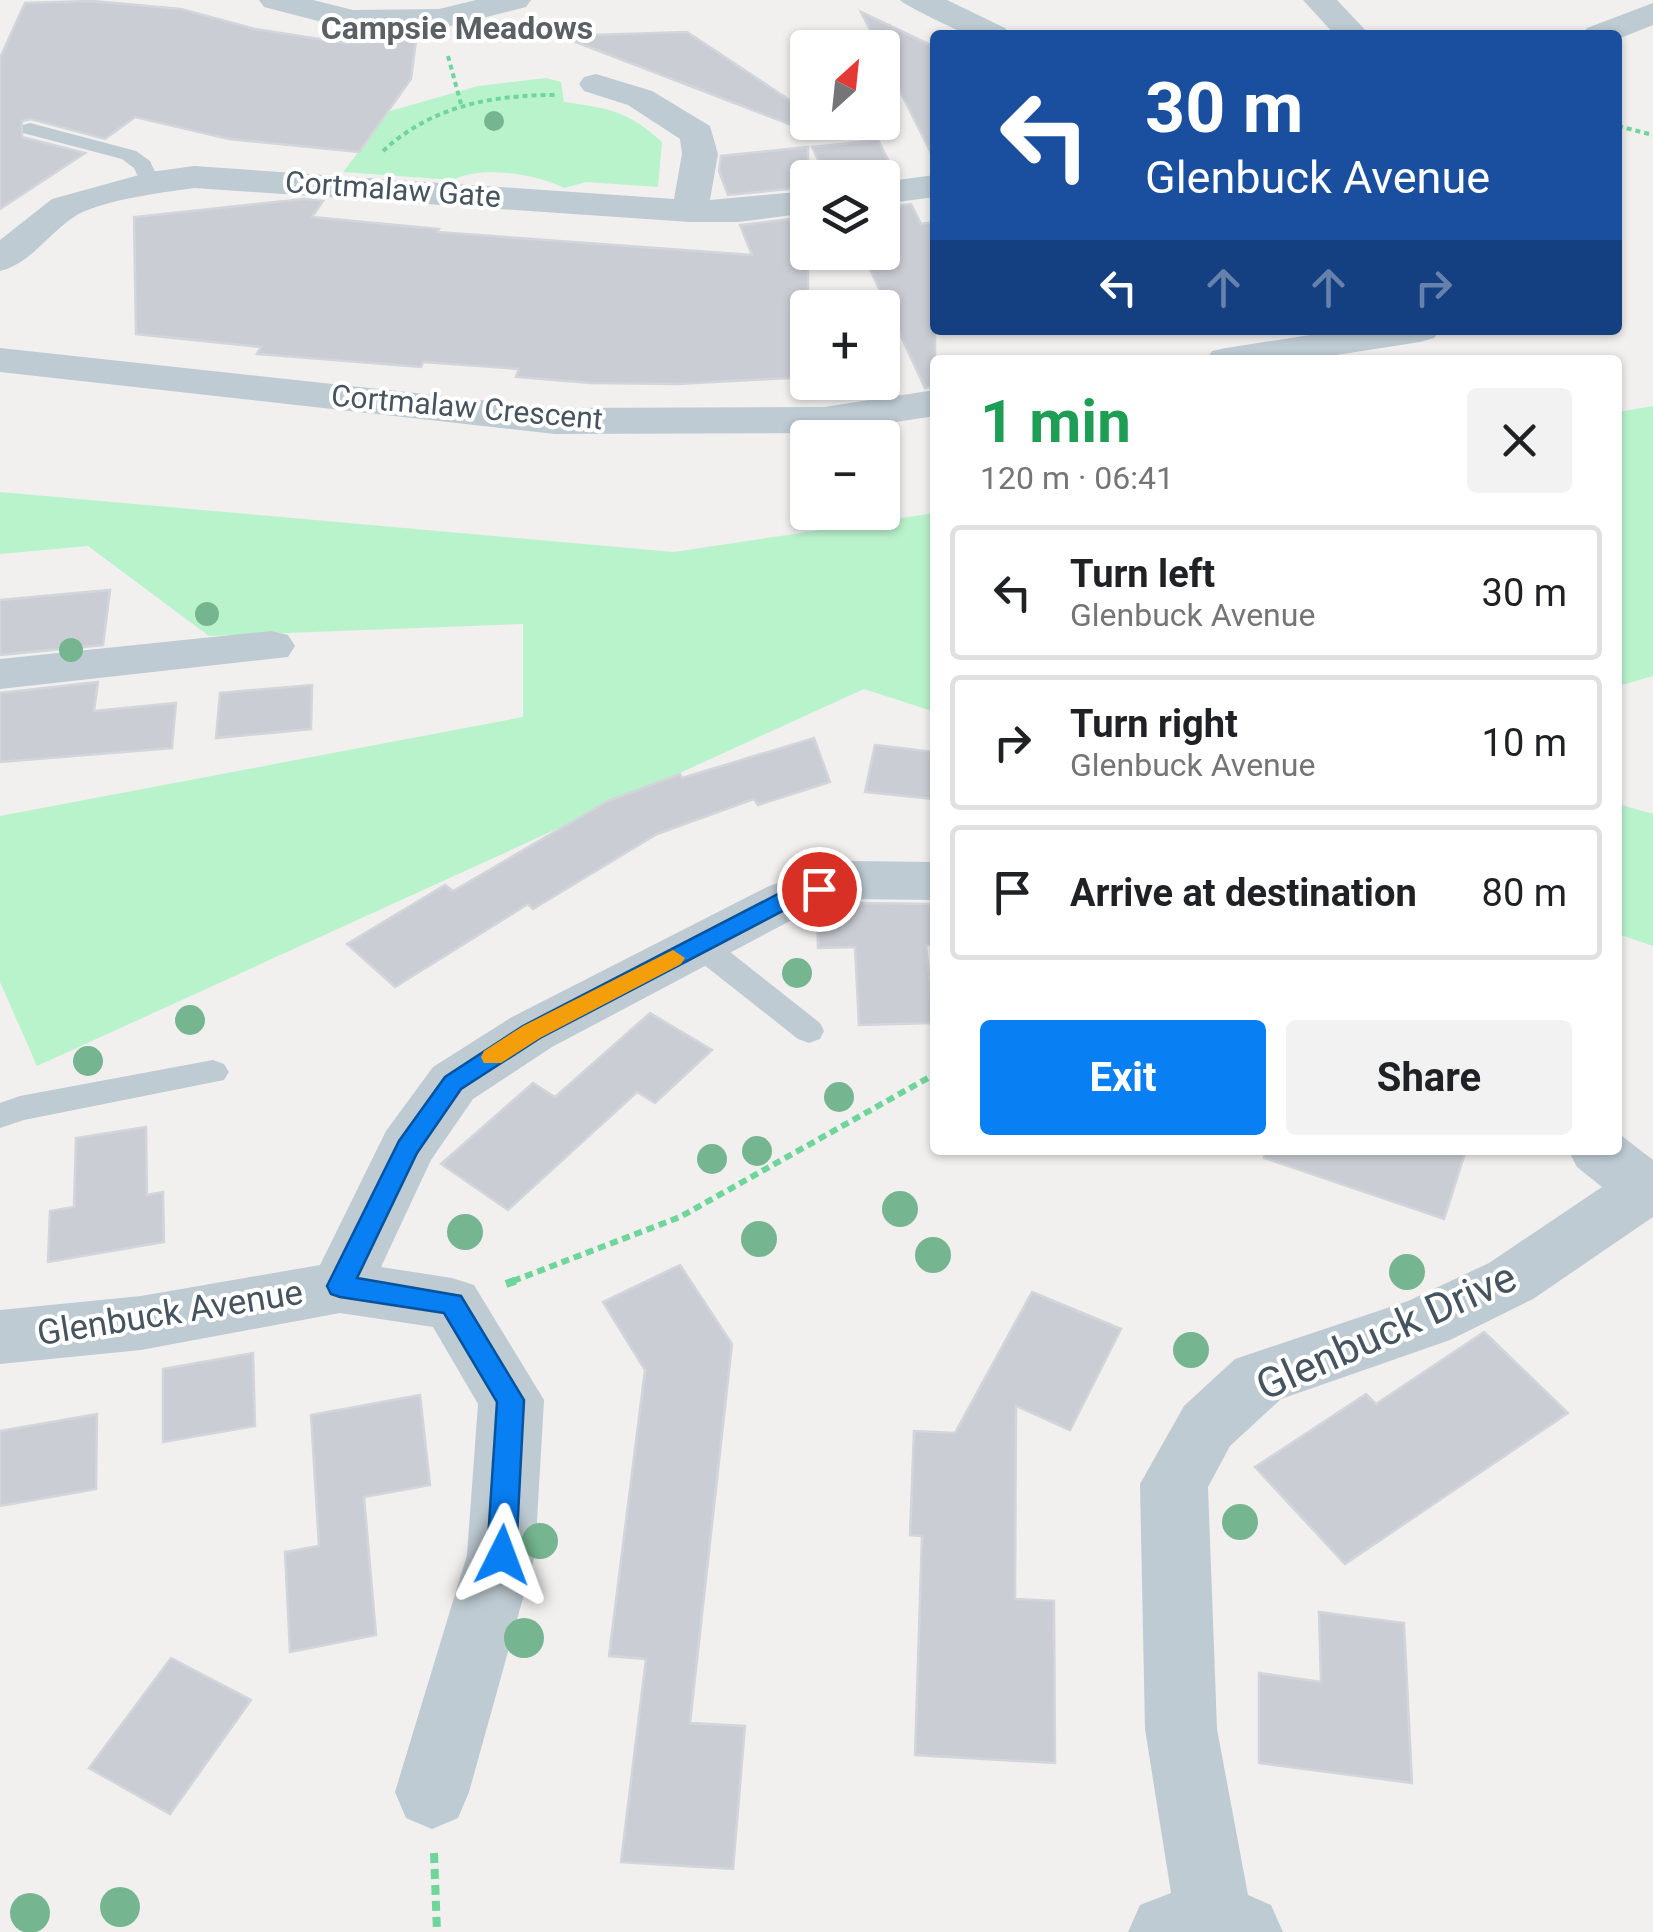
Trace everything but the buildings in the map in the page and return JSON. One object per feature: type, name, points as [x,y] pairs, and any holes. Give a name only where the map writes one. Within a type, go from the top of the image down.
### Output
[{"type":"street","points":[[275,0],[353,20],[438,20],[515,0]]},
{"type":"street","points":[[916,0],[951,12],[984,30]]},
{"type":"street","points":[[1318,0],[1347,30]]},
{"type":"street","points":[[1611,30],[1653,13]]},
{"type":"street","points":[[596,84],[640,98],[698,134],[700,154],[690,212]]},
{"type":"street","name":"Cortmalaw Gate","points":[[0,259],[65,207],[150,182],[194,177],[352,185],[690,212],[738,212],[790,205]]},
{"type":"street","points":[[900,191],[930,187]]},
{"type":"street","points":[[1258,355],[1388,335]]},
{"type":"street","name":"Cortmalaw Crescent","points":[[0,360],[555,421],[824,420],[930,404]]},
{"type":"street","points":[[0,674],[172,636],[271,646]]},
{"type":"street","name":"Glenbuck Avenue","points":[[340,1286],[407,1148],[453,1083],[532,1032],[788,899],[850,880],[930,881]]},
{"type":"street","name":"Glenbuck Drive","points":[[1209,1930],[1181,1729],[1174,1484],[1198,1440],[1207,1426],[1258,1379],[1428,1321],[1511,1281],[1632,1177]]},
{"type":"street","name":"Glenbuck Avenue","points":[[0,1337],[140,1323],[340,1286],[452,1304]]},
{"type":"street","points":[[432,1792],[502,1555],[510,1400],[452,1304]]},
{"type":"lane","points":[[30,129],[129,155],[143,165],[150,182]]},
{"type":"lane","points":[[700,945],[809,1031]]},
{"type":"lane","points":[[0,1116],[20,1108],[214,1072]]},
{"type":"path","points":[[352,185],[393,140],[461,104],[518,94],[556,95]]},
{"type":"path","points":[[1622,127],[1653,135]]},
{"type":"path","points":[[452,1304],[680,1217],[930,1077]]},
{"type":"path","points":[[432,1792],[437,1932]]},
{"type":"green space","points":[[546,78],[561,82],[564,102],[617,113],[662,142],[658,187],[586,182],[564,188],[524,175],[493,172],[453,180],[343,172],[390,111],[478,86]]},
{"type":"green space","points":[[1653,406],[1653,676],[1622,685],[1622,411]]},
{"type":"green space","points":[[0,492],[674,552],[821,530],[900,530],[900,518],[930,514],[930,710],[864,689],[37,1066],[0,982],[0,816],[523,717],[523,624],[209,636],[88,546],[0,554]]},
{"type":"green space","points":[[1622,805],[1653,814],[1653,946],[1622,935]]},
{"type":"slow traffic","points":[[493,1057],[532,1032],[673,958]]},
{"type":"district","name":"Campsie Meadows","points":[[457,28]]},
{"type":"route","points":[[502,1555],[510,1400],[491,1368],[452,1304],[340,1286],[407,1148],[453,1083],[532,1032],[788,899],[819,889]]}]
